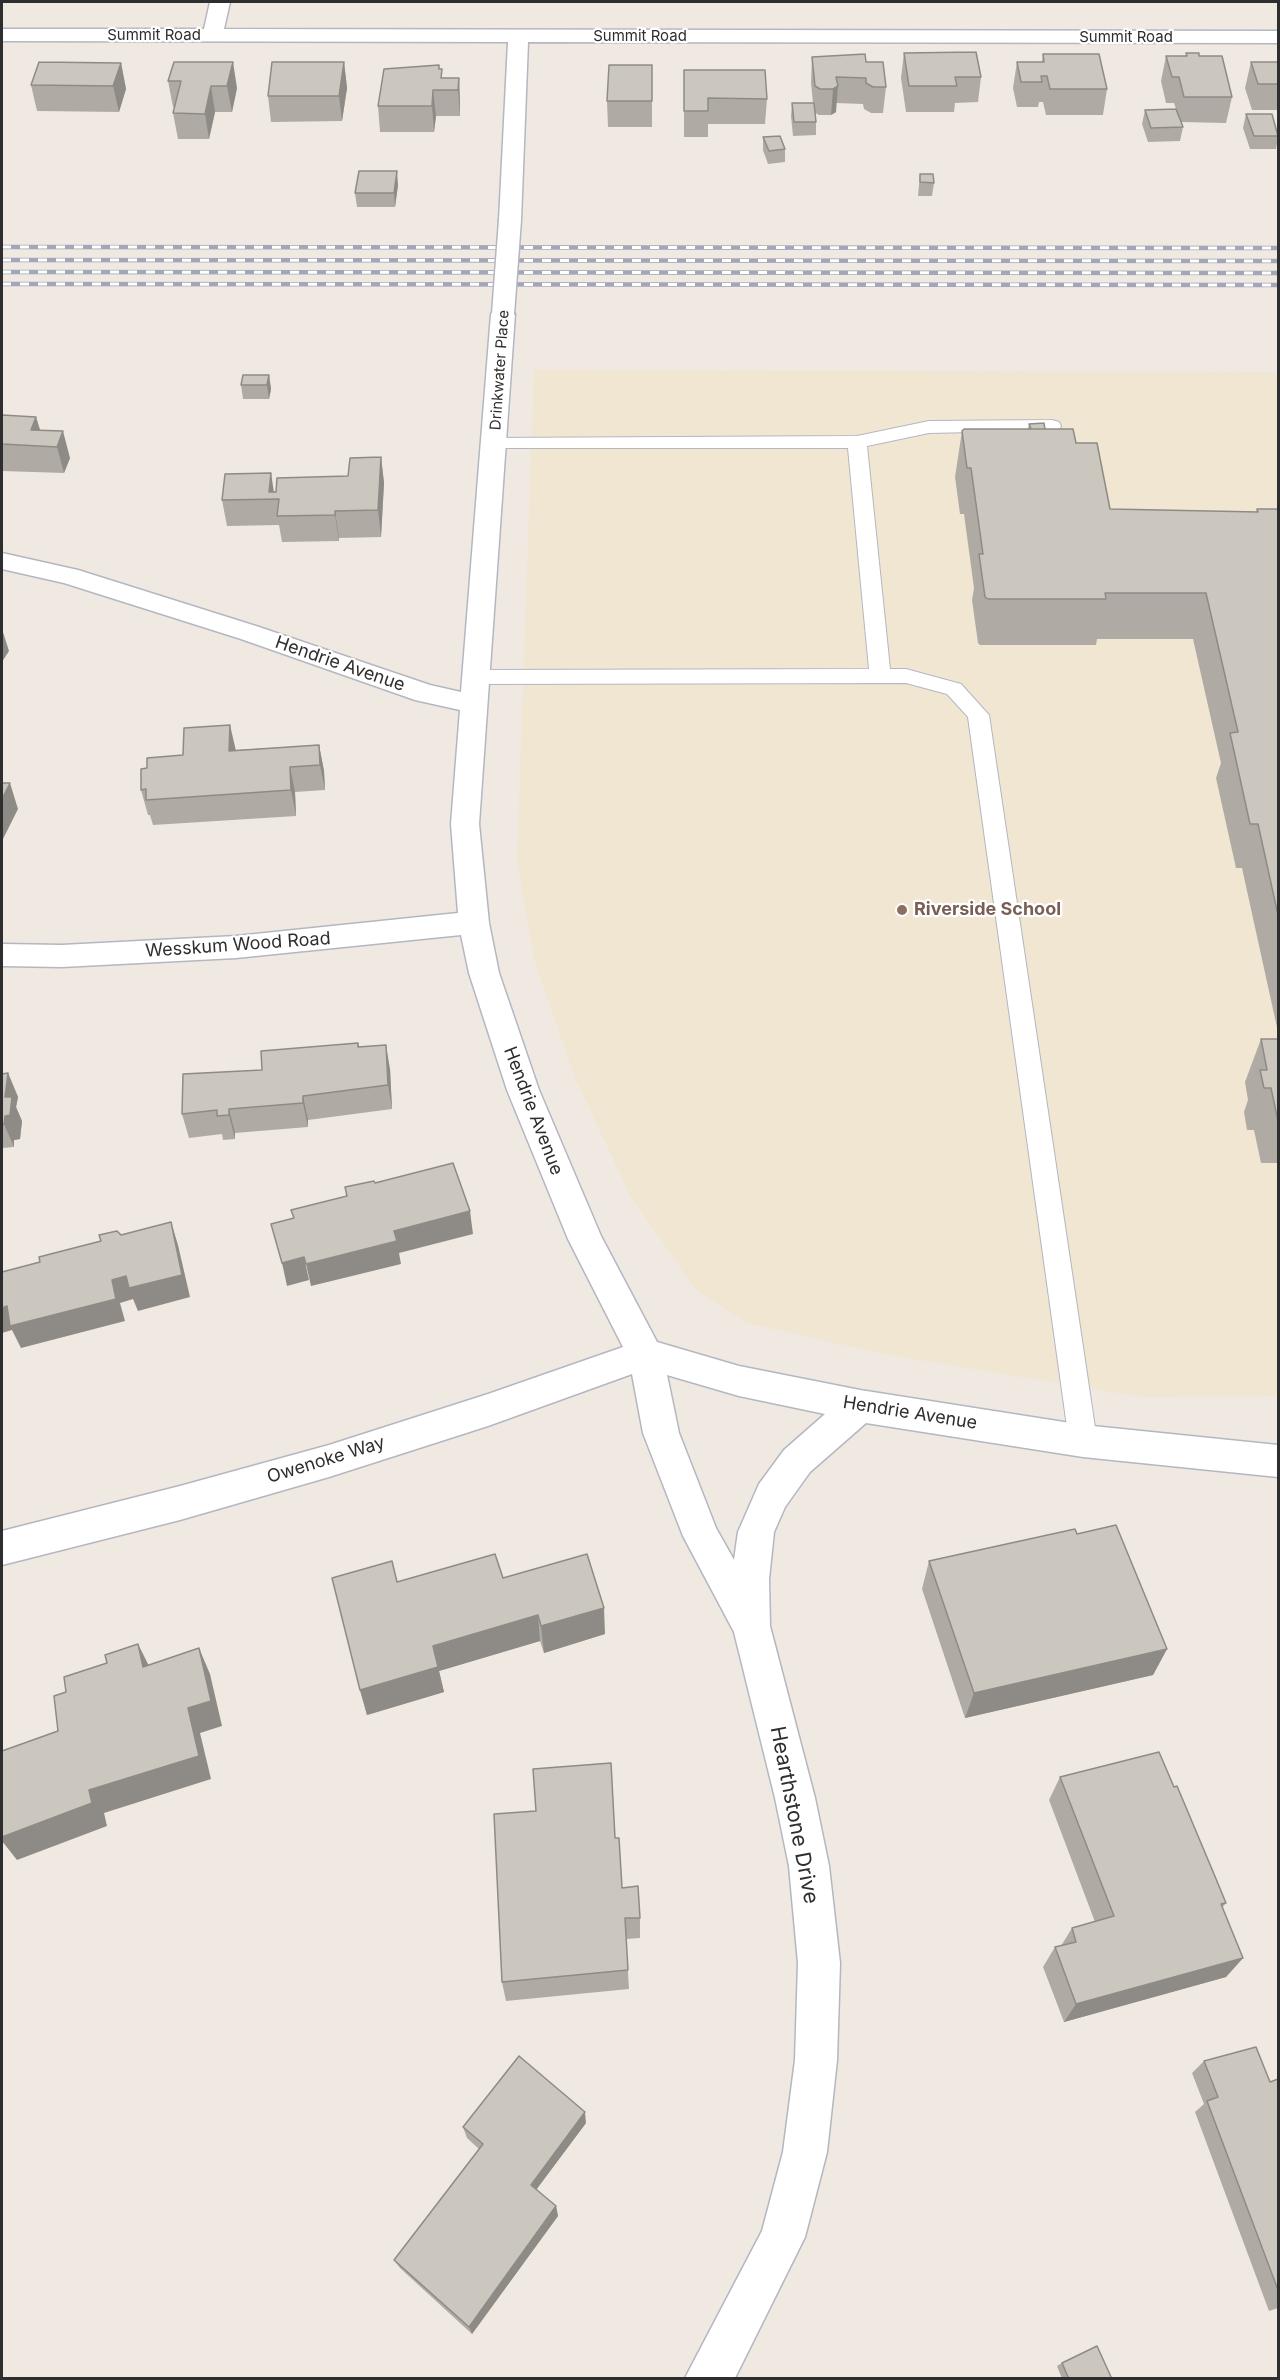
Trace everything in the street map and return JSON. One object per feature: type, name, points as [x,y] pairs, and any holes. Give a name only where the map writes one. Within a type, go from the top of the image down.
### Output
[{"type":"street","points":[[213,35],[220,2]]},
{"type":"street","name":"Summit Road","points":[[2,35],[1278,37]]},
{"type":"street","name":"Drinkwater Place","points":[[476,690],[510,220],[518,36]]},
{"type":"street","name":"Hendrie Avenue","points":[[2,561],[69,576],[250,633],[425,693],[476,690],[465,824],[474,923],[487,982],[523,1090],[585,1239],[645,1354],[739,1381],[860,1406],[1083,1441],[1278,1463]]},
{"type":"street","name":"Wesskum Wood Road","points":[[2,955],[62,956],[236,947],[474,923]]},
{"type":"street","name":"Owenoke Way","points":[[2,1548],[180,1503],[329,1461],[488,1410],[645,1354]]},
{"type":"street","name":"Hearthstone Drive","points":[[645,1354],[661,1433],[697,1526],[752,1628]]},
{"type":"street","name":"Hearthstone Drive","points":[[708,2379],[723,2356],[783,2237],[806,2152],[816,2060],[819,1964],[809,1866],[795,1798],[752,1628],[750,1579],[756,1532],[772,1496],[797,1461],[860,1406]]},
{"type":"lane","points":[[495,442],[857,442],[929,427],[1052,426]]},
{"type":"lane","points":[[857,442],[880,675]]},
{"type":"lane","points":[[476,690],[880,675],[906,676],[954,689],[978,715],[1083,1441]]},
{"type":"shaded area","name":"Riverside School","points":[[534,370],[1278,372],[1278,1396],[1142,1397],[884,1354],[747,1323],[696,1290],[631,1197],[575,1078],[534,959],[517,861]]},
{"type":"building","points":[[976,52],[981,77],[955,77],[957,86],[909,86],[904,53]]},
{"type":"building","points":[[1186,53],[1199,53],[1199,56],[1222,56],[1232,97],[1184,97],[1179,77],[1172,77],[1166,56],[1187,56]]},
{"type":"building","points":[[865,54],[866,62],[883,62],[886,87],[873,87],[866,83],[866,78],[836,77],[838,86],[833,89],[820,89],[815,86],[812,57]]},
{"type":"building","points":[[1043,54],[1099,54],[1107,89],[1050,89],[1047,76],[1041,76],[1042,82],[1021,82],[1017,62],[1044,62]]},
{"type":"building","points":[[39,62],[121,63],[113,86],[31,85]]},
{"type":"building","points":[[174,62],[233,62],[227,86],[211,86],[205,114],[173,113],[181,81],[168,81]]},
{"type":"building","points":[[272,62],[344,62],[339,96],[268,96]]},
{"type":"building","points":[[1251,62],[1278,62],[1278,84],[1258,84]]},
{"type":"building","points":[[439,65],[439,69],[442,69],[441,78],[459,78],[458,90],[433,90],[432,106],[378,106],[384,69]]},
{"type":"building","points":[[609,65],[652,65],[652,101],[607,101]]},
{"type":"building","points":[[684,70],[765,70],[767,99],[708,98],[708,111],[684,111]]},
{"type":"building","points":[[792,103],[814,103],[816,122],[794,122]]},
{"type":"building","points":[[1176,109],[1183,127],[1151,128],[1145,110]]},
{"type":"building","points":[[1246,114],[1272,114],[1278,136],[1254,136]]},
{"type":"building","points":[[780,136],[785,149],[769,151],[763,137]]},
{"type":"building","points":[[359,171],[397,171],[394,193],[355,193]]},
{"type":"building","points":[[920,174],[933,174],[934,183],[920,182]]},
{"type":"building","points":[[243,375],[269,375],[267,385],[241,385]]},
{"type":"building","points":[[2,415],[36,417],[31,430],[63,431],[57,447],[2,444]]},
{"type":"building","points":[[1044,423],[1045,429],[1031,429],[1029,424]]},
{"type":"building","points":[[964,429],[1073,429],[1076,443],[1097,443],[1110,509],[1258,512],[1257,509],[1278,509],[1278,915],[1258,824],[1250,824],[1230,733],[1238,732],[1206,593],[1105,593],[1106,599],[988,599],[985,597],[979,554],[983,554],[971,468],[967,468],[962,431]]},
{"type":"building","points":[[381,457],[378,510],[335,511],[335,515],[277,516],[279,499],[222,500],[225,474],[271,473],[269,492],[276,492],[277,478],[348,476],[350,458]]},
{"type":"building","points":[[230,725],[229,751],[319,745],[320,765],[290,767],[291,790],[146,800],[146,789],[141,790],[141,769],[147,768],[147,758],[183,755],[184,728]]},
{"type":"building","points":[[2,783],[10,783],[2,799]]},
{"type":"building","points":[[1261,1039],[1278,1039],[1278,1121],[1271,1088],[1264,1088],[1260,1070],[1267,1070]]},
{"type":"building","points":[[358,1043],[358,1047],[386,1045],[388,1085],[303,1096],[303,1103],[229,1109],[229,1115],[217,1116],[217,1110],[182,1114],[183,1074],[262,1070],[261,1051]]},
{"type":"building","points":[[8,1073],[5,1097],[12,1097],[10,1115],[5,1116],[4,1124],[2,1124],[2,1074]]},
{"type":"building","points":[[453,1163],[470,1211],[394,1231],[397,1241],[306,1264],[304,1257],[282,1263],[271,1224],[294,1218],[291,1210],[347,1196],[345,1187],[374,1181],[375,1183]]},
{"type":"building","points":[[171,1222],[182,1275],[129,1288],[126,1276],[112,1280],[116,1299],[10,1326],[7,1306],[2,1308],[2,1272],[40,1262],[39,1257],[101,1241],[99,1235],[117,1231],[121,1235]]},
{"type":"building","points":[[1116,1525],[1167,1649],[974,1693],[929,1561],[1075,1529],[1077,1534]]},
{"type":"building","points":[[495,1554],[503,1578],[587,1554],[604,1608],[541,1626],[538,1615],[433,1646],[438,1667],[360,1690],[332,1578],[392,1561],[397,1582]]},
{"type":"building","points":[[138,1644],[143,1667],[199,1648],[211,1701],[188,1708],[199,1756],[89,1790],[92,1803],[2,1837],[2,1751],[58,1731],[54,1696],[66,1692],[64,1677],[107,1663],[105,1655]]},
{"type":"building","points":[[1159,1752],[1174,1787],[1177,1786],[1226,1903],[1221,1904],[1243,1958],[1076,2004],[1055,1947],[1076,1942],[1072,1928],[1114,1916],[1060,1777]]},
{"type":"building","points":[[611,1763],[615,1838],[619,1838],[622,1888],[638,1886],[640,1918],[625,1918],[628,1970],[502,1982],[494,1814],[536,1811],[533,1769]]},
{"type":"building","points":[[1256,2047],[1270,2082],[1278,2079],[1278,2290],[1207,2101],[1218,2097],[1204,2061]]},
{"type":"building","points":[[519,2056],[585,2112],[531,2185],[556,2206],[469,2327],[394,2260],[483,2144],[463,2127]]},
{"type":"building","points":[[1097,2346],[1112,2379],[1069,2379],[1062,2363]]},
{"type":"railway","points":[[2,247],[1278,248]]},
{"type":"railway","points":[[2,260],[1278,261]]},
{"type":"railway","points":[[2,272],[1278,273]]},
{"type":"railway","points":[[2,284],[1278,285]]},
{"type":"place","name":"Riverside School","points":[[902,910]]}]
